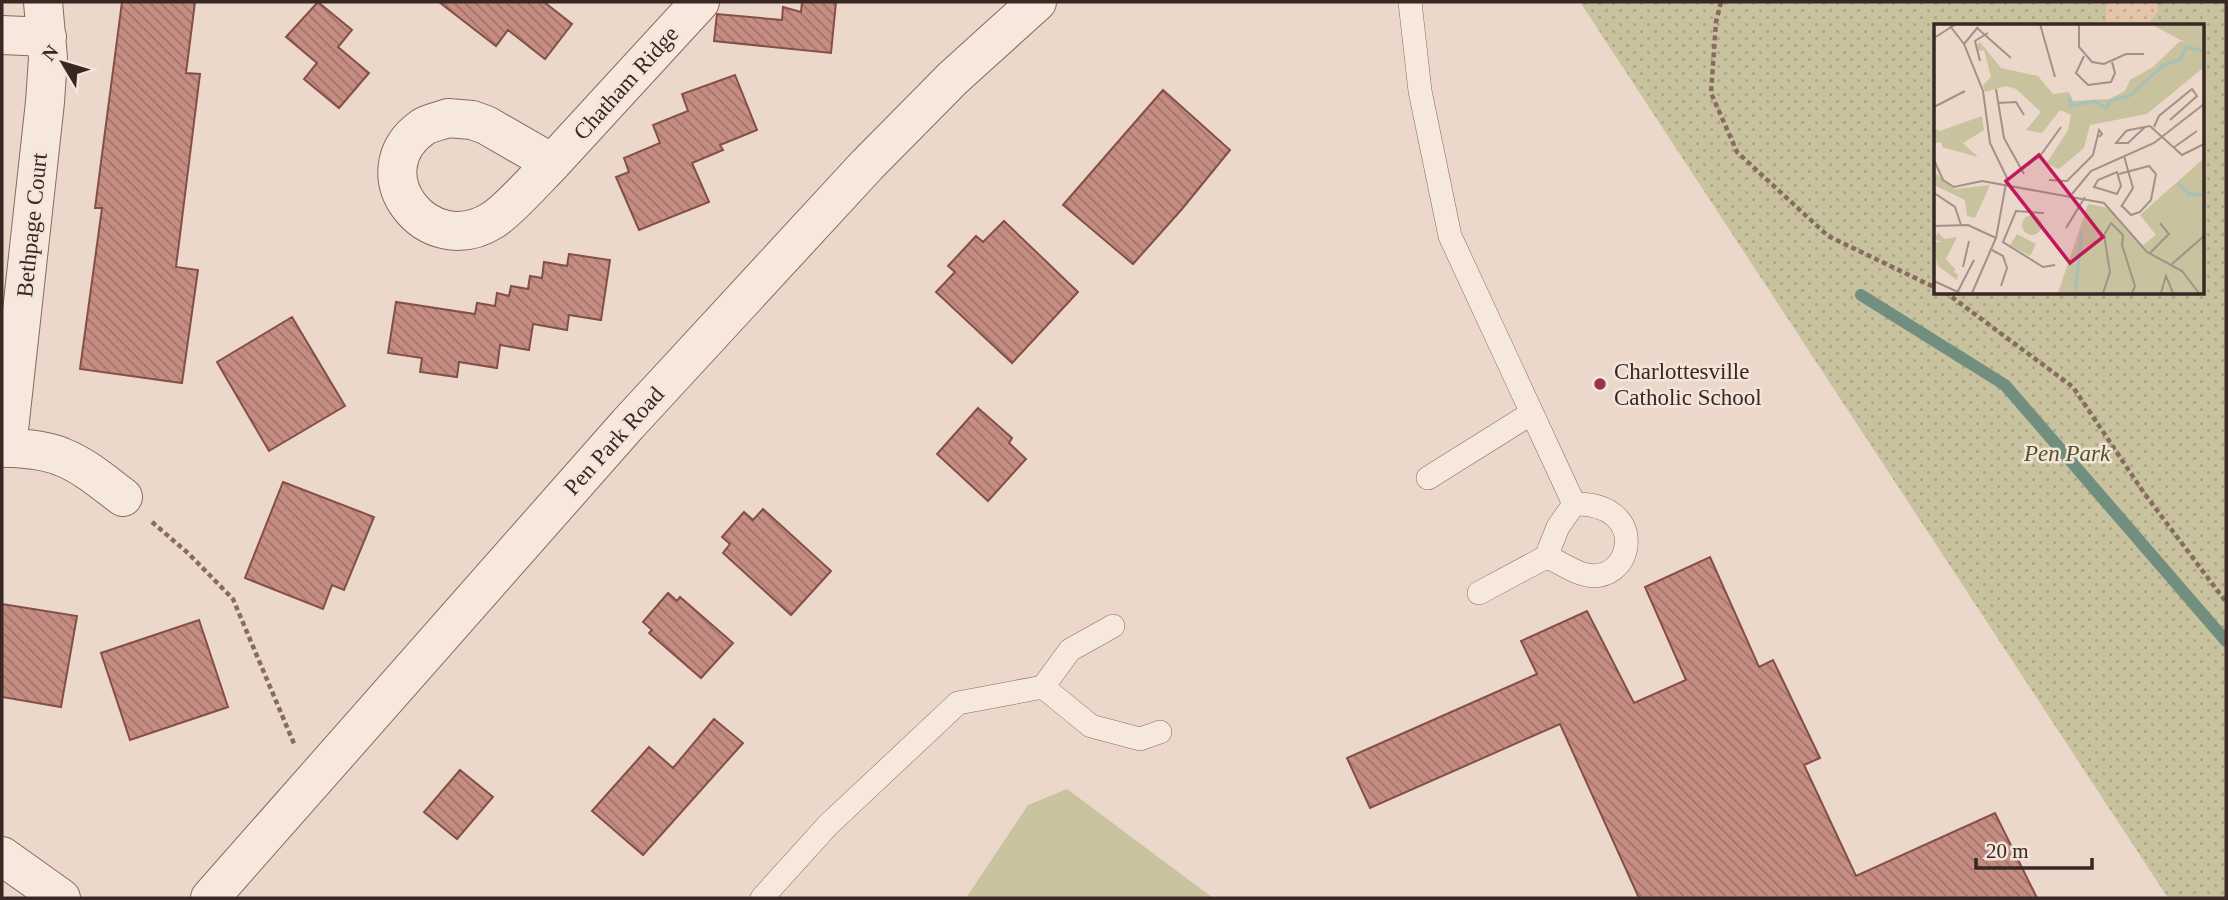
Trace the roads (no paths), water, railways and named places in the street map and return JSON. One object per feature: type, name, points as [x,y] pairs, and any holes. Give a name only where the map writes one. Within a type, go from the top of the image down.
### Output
[{"type":"street","name":"Chatham Ridge","points":[[552,163],[700,2]]},
{"type":"street","name":"Pen Park Road","points":[[210,898],[628,424],[857,175],[953,78],[1037,2]]},
{"type":"street","points":[[2,35],[45,19]]},
{"type":"street","name":"Bethpage Court","points":[[4,448],[45,102],[45,19]]},
{"type":"street","points":[[4,448],[43,451],[63,457],[123,497]]},
{"type":"street","points":[[2,856],[61,898]]},
{"type":"lane","points":[[1410,2],[1420,92],[1450,236],[1574,504]]},
{"type":"lane","points":[[1428,478],[1532,413]]},
{"type":"lane","points":[[1546,557],[1581,574],[1604,575],[1622,561],[1626,530],[1616,515],[1592,503],[1574,504]]},
{"type":"lane","points":[[1479,593],[1546,557],[1558,527],[1574,504]]},
{"type":"lane","points":[[762,898],[828,825],[958,703],[1043,687],[1070,650],[1113,626]]},
{"type":"lane","points":[[1043,687],[1091,726],[1140,740],[1160,732]]},
{"type":"waterway","points":[[1861,295],[2005,385],[2226,641]]},
{"type":"place","name":"Charlottesville Catholic School","points":[[1600,384]]},
{"type":"park label","name":"Pen Park","points":[[2067,453]]}]
